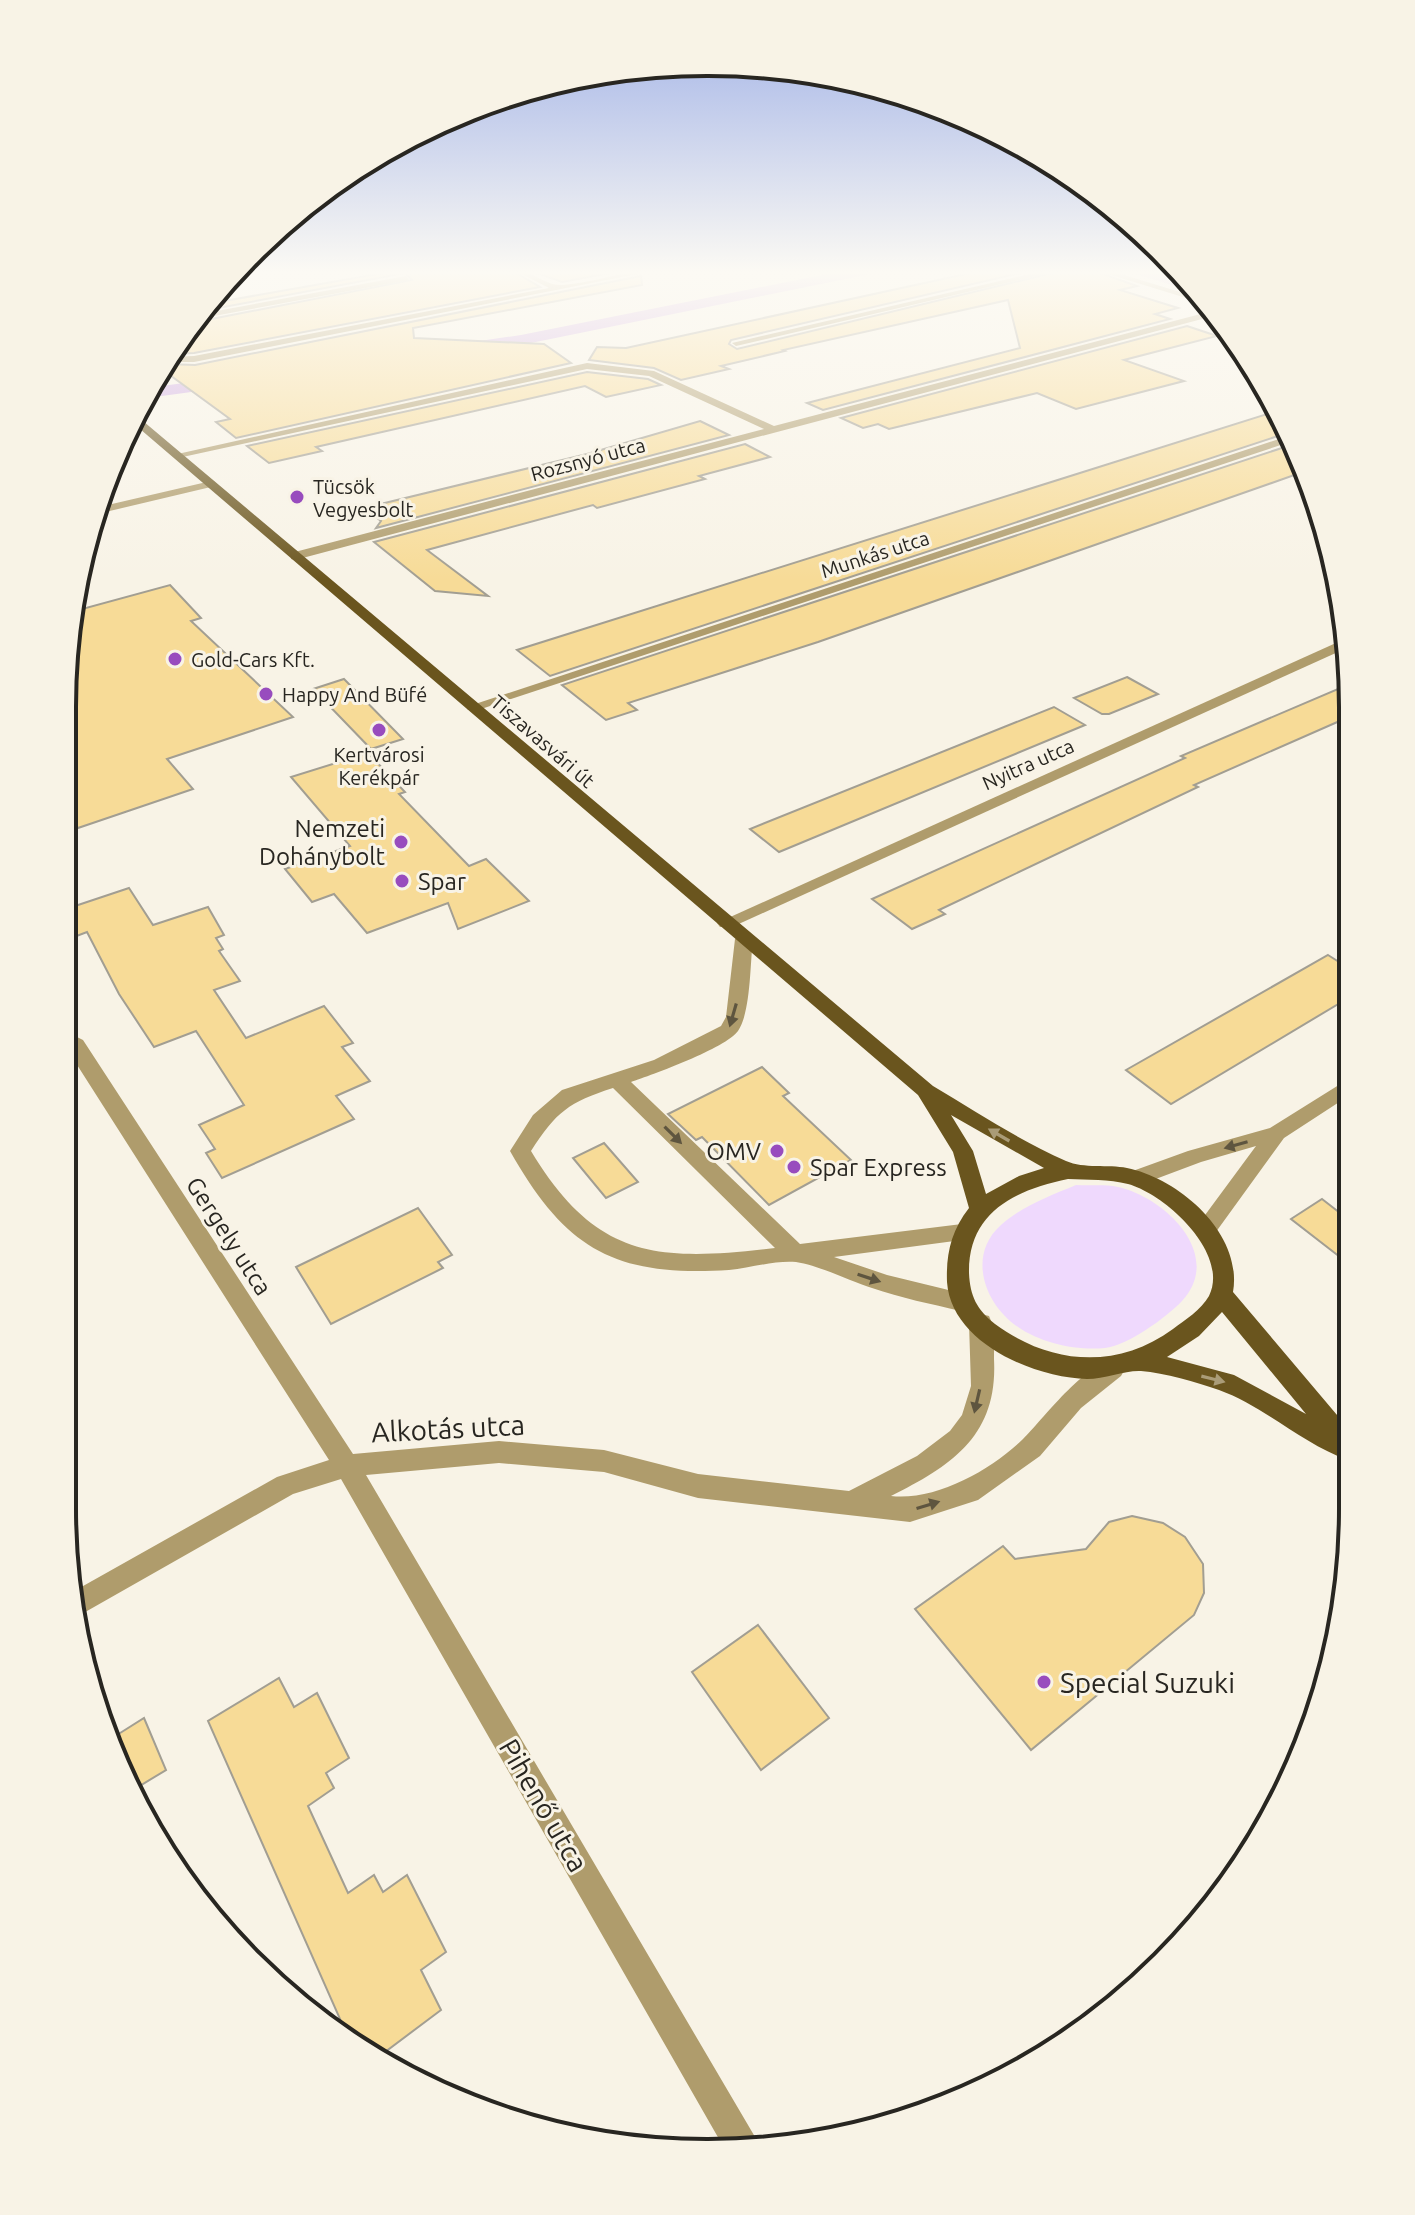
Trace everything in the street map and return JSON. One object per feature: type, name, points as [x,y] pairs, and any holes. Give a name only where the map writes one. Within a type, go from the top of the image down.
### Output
[{"type":"main road","name":"Tiszavasvári út","points":[[143,425],[926,1091]]},
{"type":"main road","points":[[926,1091],[1068,1171]]},
{"type":"main road","points":[[926,1091],[963,1151],[980,1208]]},
{"type":"main road","points":[[1125,1364],[1163,1348],[1199,1323],[1221,1294],[1223,1263],[1205,1230],[1179,1203],[1137,1178],[1068,1171],[1038,1176],[980,1208],[962,1232],[957,1267],[961,1302],[1007,1347],[1056,1366],[1125,1364],[1226,1382],[1339,1442]]},
{"type":"main road","points":[[1221,1294],[1339,1436]]},
{"type":"street","points":[[178,455],[553,373]]},
{"type":"street","points":[[652,373],[770,428]]},
{"type":"street","name":"Rozsnyó utca","points":[[295,556],[981,373]]},
{"type":"street","name":"Munkás utca","points":[[473,707],[1280,442]]},
{"type":"street","points":[[109,508],[211,484]]},
{"type":"street","name":"Nyitra utca","points":[[726,923],[1336,647]]},
{"type":"street","points":[[744,939],[735,1017],[729,1030],[661,1065],[569,1095],[540,1120],[520,1151],[557,1207],[593,1238],[639,1256],[706,1264],[962,1232]]},
{"type":"street","name":"Gergely utca","points":[[76,1045],[347,1466]]},
{"type":"street","points":[[617,1080],[795,1253],[887,1284],[961,1302]]},
{"type":"street","points":[[1137,1178],[1195,1156],[1277,1133],[1339,1092]]},
{"type":"street","points":[[1205,1230],[1277,1133]]},
{"type":"street","points":[[851,1503],[938,1457],[965,1432],[981,1402],[981,1323]]},
{"type":"street","name":"Alkotás utca","points":[[83,1600],[286,1485],[347,1466],[499,1452],[604,1461],[698,1486],[910,1510],[969,1492],[1031,1448],[1072,1401],[1125,1364]]},
{"type":"street","name":"Pihenő utca","points":[[347,1466],[738,2138]]},
{"type":"shaded area","points":[[1076,1185],[1118,1187],[1153,1202],[1183,1230],[1193,1247],[1197,1265],[1193,1283],[1175,1308],[1135,1336],[1105,1348],[1060,1345],[1027,1333],[996,1306],[984,1279],[982,1264],[985,1250],[1001,1225],[1027,1207]]},
{"type":"building","points":[[172,373],[525,373],[236,438],[216,422],[230,419],[171,376]]},
{"type":"building","points":[[581,373],[648,379],[661,385],[606,397],[585,386],[316,447],[322,451],[269,463],[247,446]]},
{"type":"building","points":[[666,373],[710,373],[681,380]]},
{"type":"building","points":[[922,373],[963,373],[823,410],[807,403]]},
{"type":"building","points":[[1009,373],[1162,373],[1184,381],[1076,409],[1037,393],[889,429],[878,424],[863,428],[841,418]]},
{"type":"building","points":[[1266,414],[1278,436],[550,676],[517,650]]},
{"type":"building","points":[[700,421],[729,435],[376,528],[381,521],[364,508],[587,454]]},
{"type":"building","points":[[745,444],[770,457],[699,476],[705,479],[597,508],[593,505],[427,550],[488,596],[435,591],[374,542]]},
{"type":"building","points":[[1283,448],[1294,475],[818,642],[628,703],[637,710],[606,720],[562,685]]},
{"type":"building","points":[[170,585],[201,618],[191,621],[293,717],[167,759],[193,789],[78,828],[77,666],[84,609]]},
{"type":"building","points":[[1127,677],[1158,694],[1109,714],[1102,714],[1074,698]]},
{"type":"building","points":[[344,679],[403,739],[371,749],[313,689]]},
{"type":"building","points":[[1339,689],[1339,721],[1194,785],[1198,787],[939,910],[945,914],[912,929],[872,899],[1185,758],[1181,756]]},
{"type":"building","points":[[1054,707],[1085,725],[779,852],[750,829]]},
{"type":"building","name":"Spar","points":[[368,753],[405,792],[399,794],[469,866],[486,859],[529,901],[458,929],[448,903],[367,933],[334,894],[312,902],[285,869],[350,846],[291,777]]},
{"type":"building","points":[[129,888],[153,925],[208,907],[224,935],[216,938],[223,949],[219,951],[240,981],[214,990],[246,1038],[324,1006],[353,1043],[342,1047],[370,1081],[336,1096],[354,1119],[222,1178],[206,1153],[215,1149],[199,1125],[244,1105],[196,1031],[154,1047],[119,994],[87,932],[76,936],[76,906]]},
{"type":"building","points":[[1328,955],[1339,962],[1339,1004],[1171,1104],[1126,1070]]},
{"type":"building","points":[[762,1067],[789,1093],[783,1096],[851,1160],[769,1205],[702,1137],[696,1140],[668,1114]]},
{"type":"building","points":[[604,1143],[638,1182],[606,1198],[573,1158]]},
{"type":"building","points":[[1322,1199],[1339,1212],[1339,1256],[1291,1219]]},
{"type":"building","points":[[418,1208],[452,1255],[438,1262],[443,1268],[331,1324],[296,1267]]},
{"type":"building","name":"Special Suzuki","points":[[1132,1516],[1163,1523],[1185,1537],[1203,1564],[1204,1593],[1194,1615],[1031,1750],[915,1609],[1003,1546],[1015,1559],[1086,1549],[1109,1522]]},
{"type":"building","points":[[758,1625],[829,1718],[761,1770],[692,1672]]},
{"type":"building","points":[[279,1678],[294,1707],[317,1693],[349,1758],[326,1773],[334,1788],[308,1806],[348,1893],[374,1875],[383,1892],[407,1875],[446,1952],[421,1970],[441,2010],[387,2051],[341,2022],[208,1721]]},
{"type":"building","points":[[144,1718],[166,1770],[140,1786],[119,1734]]},
{"type":"waterway","points":[[161,391],[237,381]]},
{"type":"place","name":"Tücsök Vegyesbolt","points":[[297,497]]},
{"type":"place","name":"Gold-Cars Kft.","points":[[175,659]]},
{"type":"place","name":"Happy And Büfé","points":[[266,694]]},
{"type":"place","name":"Kertvárosi Kerékpár","points":[[379,730]]},
{"type":"place","name":"Nemzeti Dohánybolt","points":[[401,842]]},
{"type":"place","name":"Spar","points":[[402,881]]},
{"type":"place","name":"OMV","points":[[777,1151]]},
{"type":"place","name":"Spar Express","points":[[794,1167]]},
{"type":"place","name":"Special Suzuki","points":[[1044,1682]]}]
